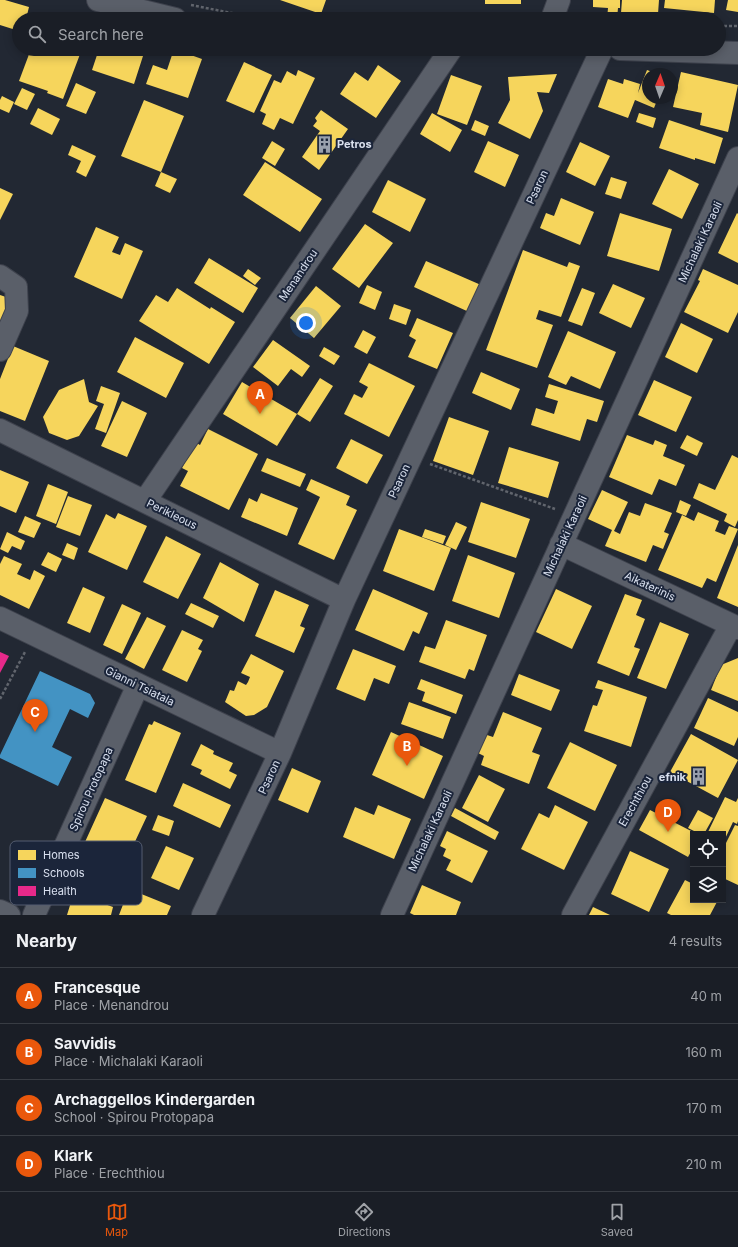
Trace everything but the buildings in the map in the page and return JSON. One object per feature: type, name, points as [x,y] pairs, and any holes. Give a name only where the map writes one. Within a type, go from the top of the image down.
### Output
[{"type":"street","points":[[98,0],[180,12]]},
{"type":"street","points":[[726,53],[738,53]]},
{"type":"street","name":"Menandrou","points":[[145,501],[446,56]]},
{"type":"street","name":"Psaron","points":[[204,915],[280,754],[344,600],[599,56]]},
{"type":"street","name":"Michalaki Karaoli","points":[[392,915],[738,158]]},
{"type":"street","points":[[0,276],[16,287],[17,311],[0,350]]},
{"type":"street","name":"Perikleous","points":[[0,430],[344,600]]},
{"type":"street","name":"Aikaterinis","points":[[561,544],[734,626]]},
{"type":"street","name":"Gianni Tsiatala","points":[[0,618],[280,754]]},
{"type":"street","name":"Erechthiou","points":[[573,915],[734,626]]},
{"type":"street","name":"Spirou Protopapa","points":[[67,841],[138,685]]},
{"type":"street","name":"Spirou Protopapa","points":[[34,915],[39,905]]},
{"type":"street","points":[[0,911],[9,915]]},
{"type":"path","points":[[566,7],[575,12]]},
{"type":"path","points":[[726,26],[738,26]]},
{"type":"path","points":[[410,457],[574,516]]},
{"type":"path","points":[[0,699],[34,635]]},
{"type":"place","name":"Petros","points":[[324,144]]},
{"type":"place","name":"Francesque","points":[[260,414]]},
{"type":"place","name":"Archaggellos Kindergarden","points":[[35,732]]},
{"type":"place","name":"Savvidis","points":[[407,766]]},
{"type":"place","name":"efnik","points":[[699,777]]},
{"type":"place","name":"Klark","points":[[668,832]]}]
